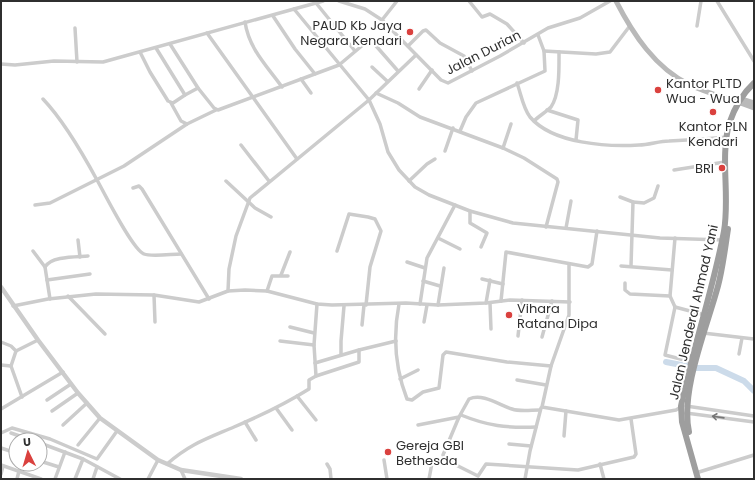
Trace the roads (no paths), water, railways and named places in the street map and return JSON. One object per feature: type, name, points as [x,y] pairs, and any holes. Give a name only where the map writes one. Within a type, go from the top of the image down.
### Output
[{"type":"highway","name":"Jalan Jenderal Ahmad Yani","points":[[702,332],[718,286],[724,262],[726,214],[725,162],[727,137],[730,123],[754,83]]},
{"type":"highway","name":"Jalan Jenderal Ahmad Yani","points":[[698,479],[683,410],[724,240],[730,208],[730,144],[733,124],[742,101],[754,88]]},
{"type":"highway","name":"Jalan Jenderal Ahmad Yani","points":[[683,410],[701,479]]},
{"type":"main road","points":[[618,1],[629,27],[660,63],[685,82],[742,101],[754,103]]},
{"type":"main road","points":[[618,1],[632,28],[649,49],[678,75],[698,87]]},
{"type":"main road","points":[[742,101],[754,108]]},
{"type":"street","points":[[1,64],[15,65],[54,61],[103,62],[323,1]]},
{"type":"street","name":"Jalan Durian","points":[[339,1],[365,9],[382,20],[441,80],[448,83],[472,72],[552,26],[580,18],[610,1]]},
{"type":"street","points":[[382,20],[397,1]]},
{"type":"street","points":[[470,1],[482,17],[490,14],[499,18],[524,42]]},
{"type":"street","points":[[697,26],[701,1]]},
{"type":"street","points":[[717,1],[754,61]]},
{"type":"street","points":[[316,4],[355,51]]},
{"type":"street","points":[[294,9],[369,100],[380,124],[388,152],[399,170],[408,181],[429,195],[470,211],[505,222],[632,236],[724,240]]},
{"type":"street","points":[[273,16],[295,49],[315,74]]},
{"type":"street","points":[[244,22],[252,48],[282,87]]},
{"type":"street","points":[[544,51],[596,54],[610,52],[629,27]]},
{"type":"street","points":[[75,28],[77,62]]},
{"type":"street","points":[[408,46],[423,31],[426,31],[440,43],[462,54],[472,72]]},
{"type":"street","points":[[207,33],[297,159]]},
{"type":"street","points":[[460,131],[466,117],[476,103],[517,83],[544,73],[546,69],[544,51],[538,35]]},
{"type":"street","points":[[35,205],[50,203],[124,166],[187,124],[216,110],[339,65],[369,39],[372,39],[398,70]]},
{"type":"street","points":[[170,44],[198,88],[216,110]]},
{"type":"street","points":[[156,48],[185,95]]},
{"type":"street","points":[[140,52],[150,72],[181,121],[187,124]]},
{"type":"street","points":[[534,121],[552,104],[557,84],[559,52]]},
{"type":"street","points":[[228,291],[232,252],[248,201],[269,181],[369,100],[398,70],[416,55]]},
{"type":"street","points":[[372,66],[387,81]]},
{"type":"street","points":[[419,89],[432,70]]},
{"type":"street","points":[[301,80],[311,93]]},
{"type":"street","points":[[517,83],[528,114],[534,121],[550,131],[576,140],[603,145],[639,145],[668,141],[693,141],[727,137]]},
{"type":"street","points":[[171,103],[198,88]]},
{"type":"street","points":[[376,93],[398,104],[413,114],[503,148],[531,162],[557,180],[546,227]]},
{"type":"street","points":[[43,99],[97,179],[117,216],[142,253],[147,255],[181,254]]},
{"type":"street","points":[[547,110],[578,120],[579,124],[576,140]]},
{"type":"street","points":[[503,148],[511,124]]},
{"type":"street","points":[[445,151],[453,128]]},
{"type":"street","points":[[240,145],[269,181]]},
{"type":"street","points":[[408,181],[435,159]]},
{"type":"street","points":[[674,170],[725,162]]},
{"type":"street","points":[[226,181],[258,211],[271,217]]},
{"type":"street","points":[[133,188],[139,186],[142,189],[209,299]]},
{"type":"street","points":[[620,197],[633,202],[644,203],[654,198],[658,186]]},
{"type":"street","points":[[566,228],[571,201]]},
{"type":"street","points":[[631,266],[633,202]]},
{"type":"street","points":[[420,304],[427,258],[455,205]]},
{"type":"street","points":[[470,211],[470,224],[484,230],[487,234],[481,247]]},
{"type":"street","points":[[337,251],[349,214],[368,216],[375,219],[381,233],[370,267],[362,324]]},
{"type":"street","points":[[502,301],[506,252],[585,267],[592,266],[596,231]]},
{"type":"street","points":[[438,238],[460,248]]},
{"type":"street","points":[[675,238],[670,296],[675,307],[665,355],[693,367]]},
{"type":"street","points":[[78,240],[80,257]]},
{"type":"street","points":[[33,251],[45,267],[50,299]]},
{"type":"street","points":[[282,275],[290,252]]},
{"type":"street","points":[[45,267],[49,262],[54,260],[88,256]]},
{"type":"street","points":[[407,262],[425,268]]},
{"type":"street","points":[[525,479],[531,446],[550,366],[566,326],[570,302],[569,264]]},
{"type":"street","points":[[621,266],[672,270]]},
{"type":"street","points":[[438,305],[444,268]]},
{"type":"street","points":[[47,280],[90,274]]},
{"type":"street","points":[[267,291],[272,276],[288,276]]},
{"type":"street","points":[[482,279],[503,284]]},
{"type":"street","points":[[490,280],[488,303],[491,329]]},
{"type":"street","points":[[423,281],[440,286]]},
{"type":"street","points":[[625,283],[625,290],[630,294],[670,296]]},
{"type":"street","points":[[1,287],[13,306],[71,384],[100,418],[158,460],[167,464],[181,470],[241,479]]},
{"type":"street","points":[[13,306],[68,296],[103,294],[154,295],[195,302],[209,299],[228,291],[267,291],[317,304],[344,306],[398,304],[438,305],[522,300],[570,302]]},
{"type":"street","points":[[154,295],[155,322]]},
{"type":"street","points":[[68,296],[105,334]]},
{"type":"street","points":[[518,336],[522,300]]},
{"type":"street","points":[[542,337],[552,301]]},
{"type":"street","points":[[316,376],[314,333],[317,304]]},
{"type":"street","points":[[398,304],[396,341],[400,379],[408,400],[412,400],[427,391],[438,389],[440,387],[443,355],[446,352],[507,362],[550,366]]},
{"type":"street","points":[[424,322],[427,305]]},
{"type":"street","points":[[341,355],[344,306]]},
{"type":"street","points":[[675,307],[705,315]]},
{"type":"street","points":[[290,326],[314,333]]},
{"type":"street","points":[[702,332],[754,339]]},
{"type":"street","points":[[740,354],[742,338]]},
{"type":"street","points":[[22,397],[11,366],[16,351],[38,340]]},
{"type":"street","points":[[280,341],[314,345]]},
{"type":"street","points":[[315,363],[396,341]]},
{"type":"street","points":[[1,342],[11,346],[16,351]]},
{"type":"street","points":[[167,464],[188,447],[276,408],[309,389],[309,380],[316,376],[360,362],[359,350]]},
{"type":"street","points":[[1,365],[11,366]]},
{"type":"street","points":[[400,379],[418,370]]},
{"type":"street","points":[[1,408],[63,372]]},
{"type":"street","points":[[517,380],[546,385]]},
{"type":"street","points":[[47,400],[71,384]]},
{"type":"street","points":[[52,410],[78,393]]},
{"type":"street","points":[[297,396],[316,420]]},
{"type":"street","points":[[444,458],[443,451],[460,416],[469,399],[474,398],[495,401],[514,410],[541,408],[610,419],[631,419],[683,410],[754,416]]},
{"type":"street","points":[[63,425],[86,403]]},
{"type":"street","points":[[276,408],[292,430]]},
{"type":"street","points":[[683,410],[754,422]]},
{"type":"street","points":[[564,436],[566,411]]},
{"type":"street","points":[[418,425],[460,416],[503,428],[536,427]]},
{"type":"street","points":[[78,445],[100,418]]},
{"type":"street","points":[[444,458],[478,476],[486,464],[578,470],[630,458],[636,455],[631,419]]},
{"type":"street","points":[[245,422],[256,440]]},
{"type":"street","points":[[1,433],[12,428],[50,439],[97,459],[117,431]]},
{"type":"street","points":[[509,444],[531,446]]},
{"type":"street","points":[[48,446],[83,459],[120,479]]},
{"type":"street","points":[[55,479],[65,452]]},
{"type":"street","points":[[699,472],[754,456]]},
{"type":"street","points":[[429,479],[432,463],[444,458]]},
{"type":"street","points":[[76,479],[83,459]]},
{"type":"street","points":[[148,479],[158,460]]},
{"type":"street","points":[[384,460],[387,479]]},
{"type":"street","points":[[48,464],[59,467]]},
{"type":"street","points":[[326,464],[330,469],[331,479]]},
{"type":"street","points":[[600,464],[604,479]]},
{"type":"street","points":[[1,474],[2,465]]},
{"type":"street","points":[[93,479],[97,467]]},
{"type":"street","points":[[181,470],[185,479]]},
{"type":"street","points":[[17,479],[19,472],[41,479]]},
{"type":"street","points":[[110,479],[111,474]]},
{"type":"waterway","points":[[666,362],[697,368],[716,368],[744,381],[754,391]]},
{"type":"place","name":"PAUD Kb Jaya Negara Kendari","points":[[410,32]]},
{"type":"place","name":"Kantor PLTD Wua - Wua","points":[[658,90]]},
{"type":"place","name":"Kantor PLN Kendari","points":[[713,112]]},
{"type":"place","name":"BRI","points":[[722,168]]},
{"type":"place","name":"Vihara Ratana Dipa","points":[[509,315]]},
{"type":"place","name":"Gereja GBI Bethesda","points":[[388,452]]}]
